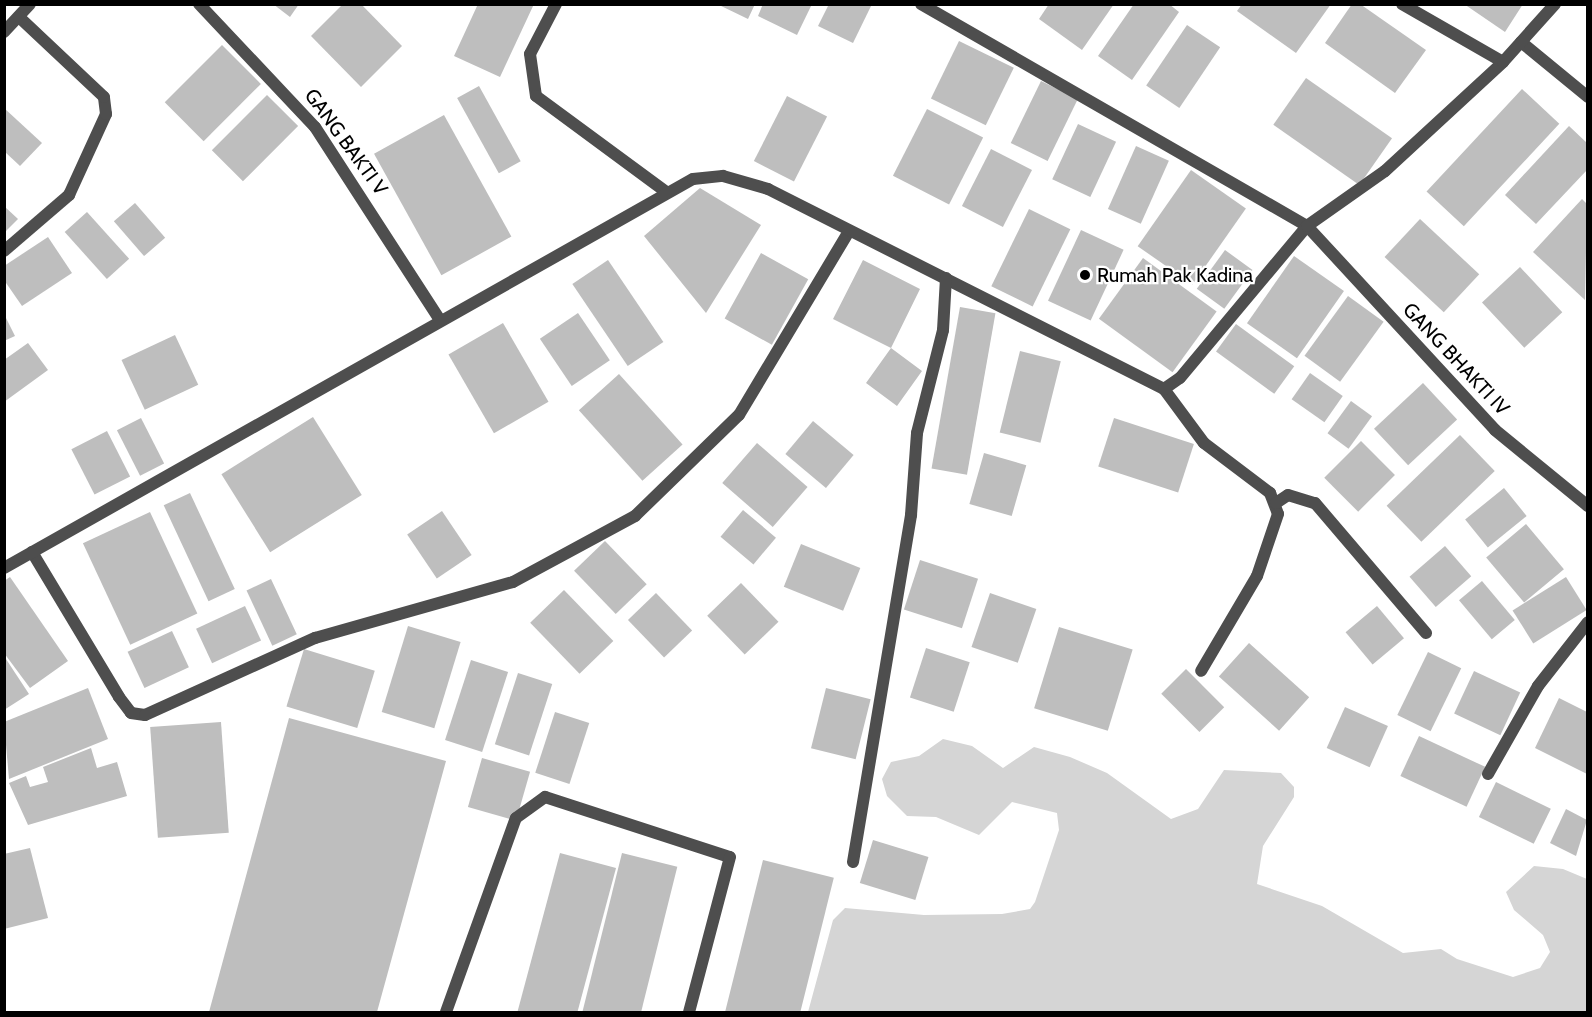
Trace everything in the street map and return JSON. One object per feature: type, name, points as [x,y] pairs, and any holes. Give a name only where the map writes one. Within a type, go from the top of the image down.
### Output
[{"type":"street","points":[[4,32],[30,4]]},
{"type":"street","name":"GANG BAKTI V","points":[[199,4],[320,134],[440,320]]},
{"type":"street","points":[[556,4],[530,54],[536,96],[666,192]]},
{"type":"street","name":"GANG BHAKTI IV","points":[[921,4],[1307,226],[1495,430],[1587,506]]},
{"type":"street","points":[[1402,4],[1503,62]]},
{"type":"street","points":[[1164,389],[1180,378],[1307,226],[1385,171],[1503,62],[1555,4]]},
{"type":"street","points":[[4,251],[69,195],[106,114],[104,98],[19,17]]},
{"type":"street","points":[[1521,42],[1587,97]]},
{"type":"street","points":[[4,568],[666,192],[693,179],[723,177],[768,189],[1164,389],[1204,443],[1276,503],[1278,514],[1257,576],[1201,671]]},
{"type":"street","points":[[32,552],[119,697],[131,713],[145,715],[315,638],[513,582],[635,516],[739,415],[849,231]]},
{"type":"street","points":[[854,862],[911,515],[917,433],[944,330],[946,278]]},
{"type":"street","points":[[1276,503],[1288,495],[1315,503],[1426,633]]},
{"type":"street","points":[[1488,774],[1538,686],[1587,622]]},
{"type":"street","points":[[446,1012],[516,818],[545,797],[730,857],[689,1012]]},
{"type":"shaded area","points":[[943,739],[972,746],[1003,768],[1034,747],[1070,757],[1107,773],[1171,819],[1198,809],[1224,770],[1281,773],[1294,787],[1294,797],[1263,846],[1257,884],[1322,906],[1403,953],[1441,949],[1457,959],[1513,977],[1540,968],[1550,952],[1543,935],[1514,910],[1506,892],[1534,866],[1563,869],[1587,879],[1587,1012],[808,1012],[833,920],[845,908],[924,915],[1002,914],[1030,909],[1035,902],[1059,830],[1057,813],[1012,802],[979,835],[936,817],[907,816],[887,796],[882,779],[891,762],[919,756]]},
{"type":"building","points":[[273,4],[299,4],[290,17]]},
{"type":"building","points":[[343,4],[361,4],[402,46],[361,87],[311,36]]},
{"type":"building","points":[[478,4],[534,4],[500,77],[454,56]]},
{"type":"building","points":[[717,4],[755,4],[748,19]]},
{"type":"building","points":[[763,4],[812,4],[797,35],[758,16]]},
{"type":"building","points":[[829,4],[872,4],[853,43],[818,26]]},
{"type":"building","points":[[1049,4],[1114,4],[1082,50],[1039,19]]},
{"type":"building","points":[[1134,4],[1169,4],[1179,12],[1132,80],[1098,56]]},
{"type":"building","points":[[1242,4],[1331,4],[1296,53],[1237,11]]},
{"type":"building","points":[[1352,4],[1360,4],[1426,50],[1395,93],[1325,43]]},
{"type":"building","points":[[1464,4],[1523,4],[1505,32]]},
{"type":"building","points":[[1187,25],[1220,47],[1179,108],[1146,86]]},
{"type":"building","points":[[959,41],[1014,68],[986,125],[931,99]]},
{"type":"building","points":[[222,45],[261,84],[204,141],[165,102]]},
{"type":"building","points":[[1306,78],[1392,138],[1359,185],[1273,125]]},
{"type":"building","points":[[1041,81],[1078,99],[1048,161],[1011,143]]},
{"type":"building","points":[[479,86],[521,161],[499,173],[457,98]]},
{"type":"building","points":[[1522,89],[1559,124],[1464,226],[1427,191]]},
{"type":"building","points":[[267,95],[298,126],[243,181],[212,150]]},
{"type":"building","points":[[787,96],[827,116],[794,181],[754,161]]},
{"type":"building","points":[[4,108],[42,143],[20,166],[4,151]]},
{"type":"building","points":[[927,109],[983,138],[949,204],[893,176]]},
{"type":"building","points":[[444,115],[511,237],[441,275],[374,154]]},
{"type":"building","points":[[1078,124],[1116,142],[1090,197],[1052,179]]},
{"type":"building","points":[[1569,126],[1587,143],[1587,170],[1536,224],[1505,195]]},
{"type":"building","points":[[1136,146],[1169,161],[1141,224],[1108,209]]},
{"type":"building","points":[[991,149],[1032,170],[1003,227],[962,206]]},
{"type":"building","points":[[1191,170],[1246,208],[1193,285],[1138,246]]},
{"type":"building","points":[[700,188],[761,225],[706,313],[644,236]]},
{"type":"building","points":[[1582,199],[1587,204],[1585,300],[1533,252]]},
{"type":"building","points":[[135,203],[165,238],[144,256],[114,221]]},
{"type":"building","points":[[4,206],[18,219],[4,233]]},
{"type":"building","points":[[1029,209],[1070,229],[1033,306],[991,286]]},
{"type":"building","points":[[87,212],[129,259],[107,279],[65,232]]},
{"type":"building","points":[[1420,219],[1479,274],[1444,312],[1385,257]]},
{"type":"building","name":"Rumah Pak Kadina","points":[[1081,230],[1124,250],[1091,321],[1048,301]]},
{"type":"building","points":[[48,237],[72,273],[22,306],[4,280],[4,266]]},
{"type":"building","points":[[1225,250],[1253,270],[1224,309],[1197,289]]},
{"type":"building","points":[[761,253],[808,279],[772,345],[725,319]]},
{"type":"building","points":[[1294,256],[1344,291],[1297,358],[1247,323]]},
{"type":"building","points":[[1143,258],[1217,311],[1173,372],[1099,319]]},
{"type":"building","points":[[608,260],[663,342],[628,366],[572,284]]},
{"type":"building","points":[[863,260],[920,289],[891,348],[833,319]]},
{"type":"building","points":[[1520,267],[1562,312],[1524,348],[1482,302]]},
{"type":"building","points":[[1348,296],[1384,322],[1340,382],[1305,356]]},
{"type":"building","points":[[960,307],[995,313],[967,475],[932,469]]},
{"type":"building","points":[[578,313],[610,360],[572,386],[540,339]]},
{"type":"building","points":[[4,314],[15,336],[4,341]]},
{"type":"building","points":[[503,323],[548,402],[494,433],[448,354]]},
{"type":"building","points":[[1236,324],[1294,366],[1274,394],[1216,352]]},
{"type":"building","points":[[175,335],[198,385],[145,410],[122,360]]},
{"type":"building","points":[[28,343],[48,370],[4,402],[4,360]]},
{"type":"building","points":[[891,348],[922,371],[897,406],[866,383]]},
{"type":"building","points":[[1020,351],[1061,361],[1040,443],[1000,433]]},
{"type":"building","points":[[1310,373],[1343,396],[1324,422],[1292,399]]},
{"type":"building","points":[[619,374],[683,445],[642,481],[579,410]]},
{"type":"building","points":[[1423,383],[1457,420],[1408,465],[1374,429]]},
{"type":"building","points":[[1351,401],[1372,416],[1349,449],[1327,433]]},
{"type":"building","points":[[313,417],[362,495],[270,552],[221,474]]},
{"type":"building","points":[[141,418],[164,463],[140,476],[117,430]]},
{"type":"building","points":[[1114,418],[1194,444],[1178,492],[1098,467]]},
{"type":"building","points":[[813,421],[854,455],[826,488],[785,454]]},
{"type":"building","points":[[107,431],[130,476],[95,495],[71,449]]},
{"type":"building","points":[[1460,435],[1495,471],[1421,542],[1387,506]]},
{"type":"building","points":[[1361,441],[1395,475],[1358,512],[1324,478]]},
{"type":"building","points":[[757,443],[808,487],[773,527],[722,483]]},
{"type":"building","points":[[984,453],[1026,465],[1012,516],[969,504]]},
{"type":"building","points":[[1504,488],[1527,516],[1488,547],[1465,519]]},
{"type":"building","points":[[190,493],[235,589],[209,601],[164,505]]},
{"type":"building","points":[[743,510],[776,538],[753,564],[721,537]]},
{"type":"building","points":[[442,511],[472,555],[437,578],[407,534]]},
{"type":"building","points":[[150,512],[197,614],[130,645],[83,543]]},
{"type":"building","points":[[1526,524],[1564,569],[1524,603],[1486,557]]},
{"type":"building","points":[[605,541],[647,584],[616,614],[574,571]]},
{"type":"building","points":[[801,544],[860,568],[843,611],[784,587]]},
{"type":"building","points":[[1445,546],[1471,576],[1436,607],[1410,577]]},
{"type":"building","points":[[920,560],[978,579],[962,628],[904,609]]},
{"type":"building","points":[[10,577],[68,661],[30,688],[4,653],[4,581]]},
{"type":"building","points":[[1566,577],[1587,610],[1533,643],[1513,610]]},
{"type":"building","points":[[271,579],[297,634],[272,646],[247,590]]},
{"type":"building","points":[[1482,581],[1515,620],[1492,639],[1459,600]]},
{"type":"building","points":[[741,583],[779,622],[745,654],[707,616]]},
{"type":"building","points":[[564,590],[613,641],[580,674],[530,623]]},
{"type":"building","points":[[656,593],[692,630],[664,657],[628,620]]},
{"type":"building","points":[[990,593],[1036,609],[1018,663],[971,647]]},
{"type":"building","points":[[245,606],[261,640],[212,663],[196,629]]},
{"type":"building","points":[[1377,606],[1404,638],[1373,665],[1346,632]]},
{"type":"building","points":[[408,626],[461,642],[434,728],[382,712]]},
{"type":"building","points":[[1059,627],[1133,650],[1108,731],[1034,708]]},
{"type":"building","points":[[172,631],[189,667],[144,688],[128,652]]},
{"type":"building","points":[[1249,643],[1309,697],[1279,731],[1219,676]]},
{"type":"building","points":[[926,648],[970,662],[954,712],[910,697]]},
{"type":"building","points":[[304,649],[375,671],[357,728],[286,706]]},
{"type":"building","points":[[1428,652],[1461,668],[1431,731],[1397,715]]},
{"type":"building","points":[[4,656],[29,694],[4,710]]},
{"type":"building","points":[[471,660],[508,672],[482,752],[445,740]]},
{"type":"building","points":[[1186,669],[1224,707],[1199,732],[1161,694]]},
{"type":"building","points":[[1474,671],[1520,693],[1500,735],[1454,714]]},
{"type":"building","points":[[518,673],[552,684],[529,755],[495,744]]},
{"type":"building","points":[[88,688],[108,739],[9,779],[4,722]]},
{"type":"building","points":[[826,688],[871,699],[856,759],[811,748]]},
{"type":"building","points":[[1559,698],[1587,712],[1587,774],[1535,748]]},
{"type":"building","points":[[1345,707],[1388,726],[1370,767],[1327,748]]},
{"type":"building","points":[[555,712],[589,723],[569,784],[535,773]]},
{"type":"building","points":[[289,718],[446,761],[377,1012],[209,1012]]},
{"type":"building","points":[[221,722],[229,833],[158,838],[150,727]]},
{"type":"building","points":[[1419,736],[1485,767],[1467,807],[1400,776]]},
{"type":"building","points":[[91,748],[97,768],[117,762],[127,796],[28,825],[9,783],[26,776],[30,787],[48,782],[43,767]]},
{"type":"building","points":[[482,758],[530,772],[516,821],[468,807]]},
{"type":"building","points":[[1496,782],[1551,809],[1534,844],[1479,817]]},
{"type":"building","points":[[1566,809],[1587,820],[1576,856],[1550,843]]},
{"type":"building","points":[[873,840],[928,857],[915,900],[860,883]]},
{"type":"building","points":[[30,848],[48,918],[4,929],[4,854]]},
{"type":"building","points":[[560,853],[616,868],[577,1012],[518,1011]]},
{"type":"building","points":[[622,853],[677,867],[641,1012],[582,1012]]},
{"type":"building","points":[[763,860],[834,878],[800,1012],[725,1012]]},
{"type":"place","name":"Rumah Pak Kadina","points":[[1085,275]]}]
